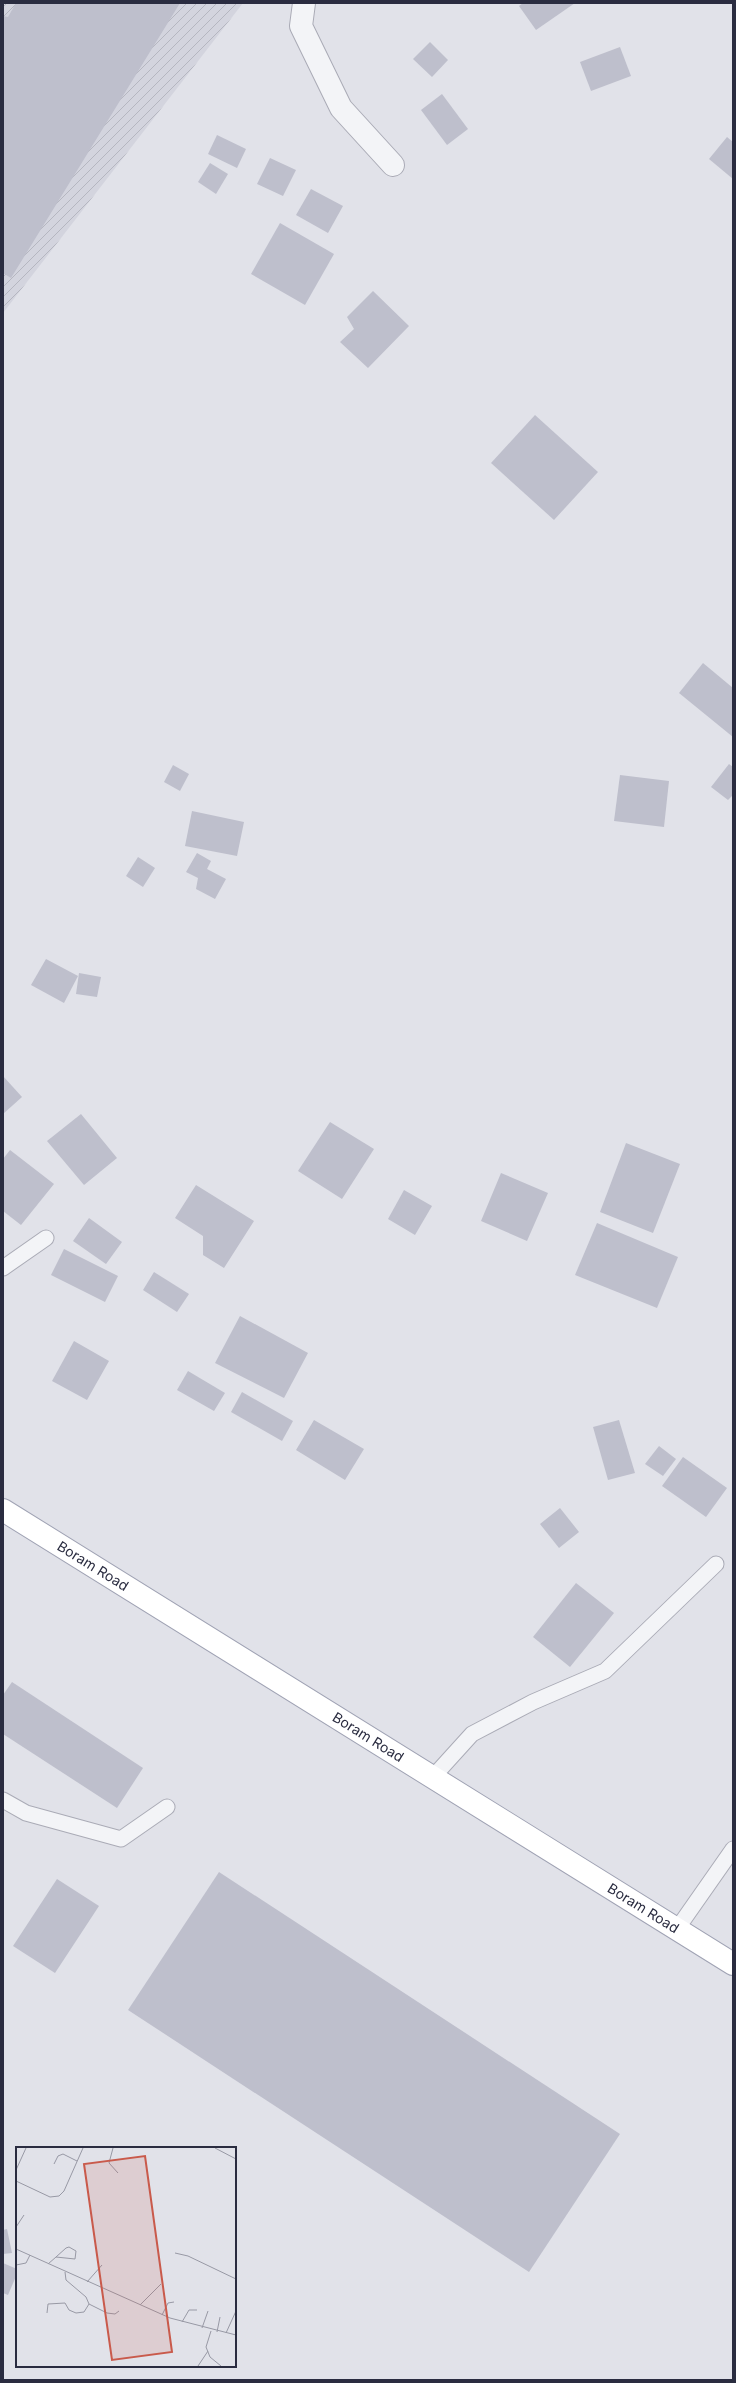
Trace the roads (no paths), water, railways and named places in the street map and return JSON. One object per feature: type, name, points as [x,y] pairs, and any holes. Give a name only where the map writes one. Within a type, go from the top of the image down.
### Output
[{"type":"main road","name":"Boram Road","points":[[3,1510],[733,1964]]},
{"type":"street","points":[[304,3],[301,26],[341,108],[393,166]]},
{"type":"lane","points":[[3,1268],[46,1238]]},
{"type":"lane","points":[[433,1777],[472,1734],[533,1702],[606,1671],[716,1564]]},
{"type":"lane","points":[[3,1800],[26,1813],[121,1839],[167,1807]]},
{"type":"lane","points":[[677,1929],[733,1849]]}]
